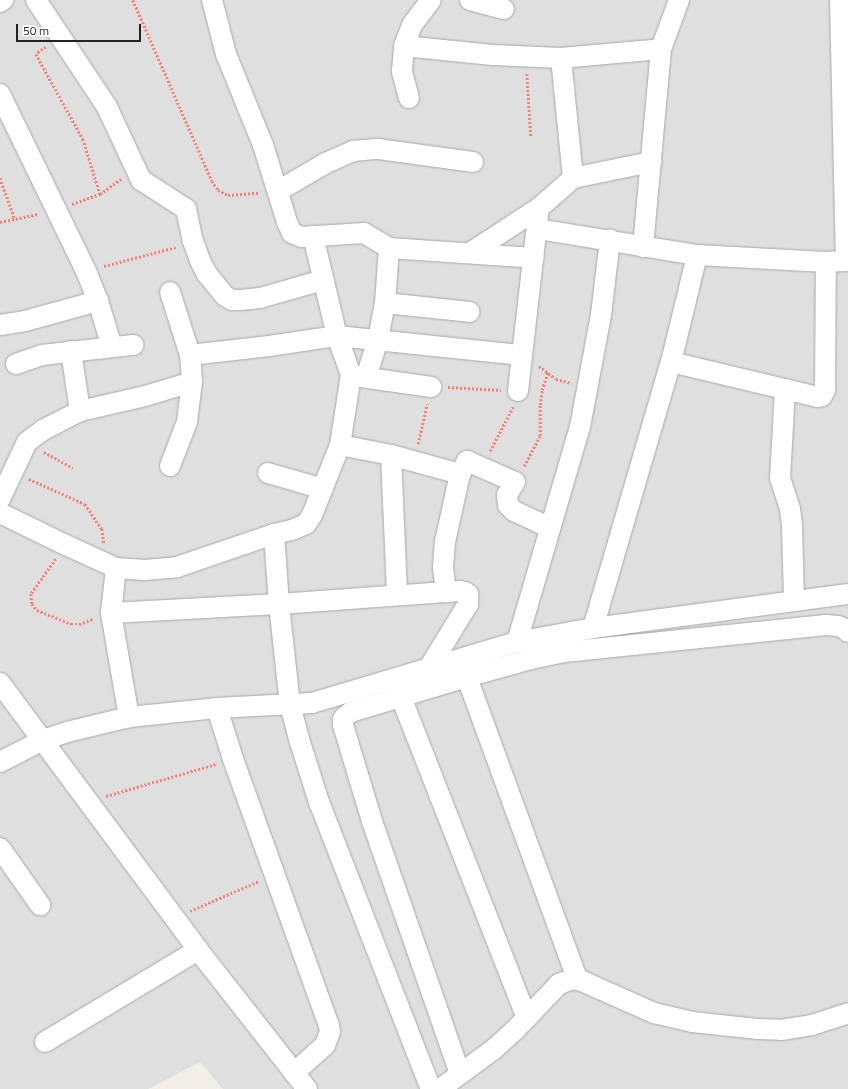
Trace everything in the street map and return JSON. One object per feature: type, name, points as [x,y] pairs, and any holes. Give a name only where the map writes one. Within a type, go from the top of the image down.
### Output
[{"type":"street","points":[[36,0],[61,35],[107,107],[134,169],[144,183],[178,202],[186,209],[193,241],[201,263],[207,274],[225,296],[232,300],[260,298],[323,280]]},
{"type":"street","points":[[212,0],[226,54],[263,145],[287,222],[292,233],[302,237],[364,233],[389,248],[534,258]]},
{"type":"street","points":[[408,98],[402,71],[404,46],[412,25],[431,0]]},
{"type":"street","points":[[470,0],[504,9]]},
{"type":"street","points":[[643,247],[661,49],[679,0]]},
{"type":"street","points":[[538,228],[643,247],[696,254],[826,262],[847,261],[840,0]]},
{"type":"street","points":[[404,46],[526,57],[561,58],[661,49]]},
{"type":"street","points":[[561,58],[573,178]]},
{"type":"street","points":[[0,94],[55,210],[86,271],[98,301],[112,347]]},
{"type":"street","points":[[278,192],[326,163],[353,151],[378,149],[473,162]]},
{"type":"street","points":[[470,253],[539,208],[573,178],[651,162]]},
{"type":"street","points":[[518,391],[538,228],[539,208]]},
{"type":"street","points":[[313,236],[337,336],[359,376]]},
{"type":"street","points":[[517,642],[580,427],[589,387],[601,315],[610,240]]},
{"type":"street","points":[[0,513],[116,568],[145,570],[177,567],[274,534],[292,530],[306,524],[312,515],[340,445],[359,376],[378,338],[385,303],[389,248]]},
{"type":"street","points":[[593,628],[670,362],[696,254]]},
{"type":"street","points":[[670,362],[818,397],[824,393],[826,262]]},
{"type":"street","points":[[170,292],[190,355],[192,382],[187,422],[170,466]]},
{"type":"street","points":[[0,325],[25,321],[98,301]]},
{"type":"street","points":[[385,303],[470,312]]},
{"type":"street","points":[[190,355],[269,346],[337,336],[378,338],[522,355]]},
{"type":"street","points":[[16,364],[42,355],[133,345]]},
{"type":"street","points":[[71,351],[80,411]]},
{"type":"street","points":[[359,376],[431,387]]},
{"type":"street","points":[[0,499],[27,442],[43,430],[80,411],[145,396],[192,382]]},
{"type":"street","points":[[785,389],[780,478],[790,509],[792,525],[794,601]]},
{"type":"street","points":[[340,445],[391,455],[460,474]]},
{"type":"street","points":[[391,455],[397,595]]},
{"type":"street","points":[[446,592],[443,568],[444,549],[460,474],[467,461],[515,482],[507,495],[508,505],[514,511],[550,528]]},
{"type":"street","points":[[268,473],[323,489]]},
{"type":"street","points":[[274,534],[279,604],[290,705],[300,745],[319,802],[431,1089]]},
{"type":"street","points":[[116,568],[111,613],[129,717]]},
{"type":"street","points":[[111,613],[465,592],[468,594],[468,604],[429,668]]},
{"type":"street","points":[[460,1074],[374,828],[343,725],[343,720],[351,712],[400,697],[517,642],[593,628],[848,594]]},
{"type":"street","points":[[0,762],[43,740],[74,730],[129,717],[217,708],[312,703],[333,698],[429,668],[463,668],[531,659],[564,652],[826,625],[838,626],[848,632]]},
{"type":"street","points":[[463,668],[577,979]]},
{"type":"street","points":[[0,683],[198,950],[307,1089]]},
{"type":"street","points":[[400,697],[527,1018]]},
{"type":"street","points":[[217,708],[233,759],[330,1032],[325,1045],[294,1073]]},
{"type":"street","points":[[0,848],[40,905]]},
{"type":"street","points":[[45,1042],[198,950]]},
{"type":"street","points":[[440,1089],[494,1049],[527,1018],[559,984],[577,979],[654,1013],[692,1022],[781,1030],[812,1025],[848,1013]]},
{"type":"path","points":[[133,0],[212,181],[218,190],[228,195],[278,192]]},
{"type":"path","points":[[61,35],[36,54],[83,139],[100,194]]},
{"type":"path","points":[[526,57],[531,136]]},
{"type":"path","points":[[0,222],[55,210],[100,194],[134,169]]},
{"type":"path","points":[[0,178],[16,219]]},
{"type":"path","points":[[86,271],[156,253]]},
{"type":"path","points":[[522,355],[556,379],[589,387]]},
{"type":"path","points":[[515,482],[540,436],[540,405],[542,390],[548,372]]},
{"type":"path","points":[[414,462],[431,387],[518,391],[513,407],[482,467]]},
{"type":"path","points":[[27,442],[73,468]]},
{"type":"path","points":[[12,471],[85,504],[102,529],[105,547],[116,568]]},
{"type":"path","points":[[66,545],[31,594],[32,604],[37,610],[71,624],[79,624],[111,613]]},
{"type":"path","points":[[88,801],[233,759]]},
{"type":"path","points":[[174,917],[274,874]]},
{"type":"shaded area","points":[[0,0],[848,0],[848,1089],[223,1089],[200,1062],[148,1089],[0,1089]]}]
